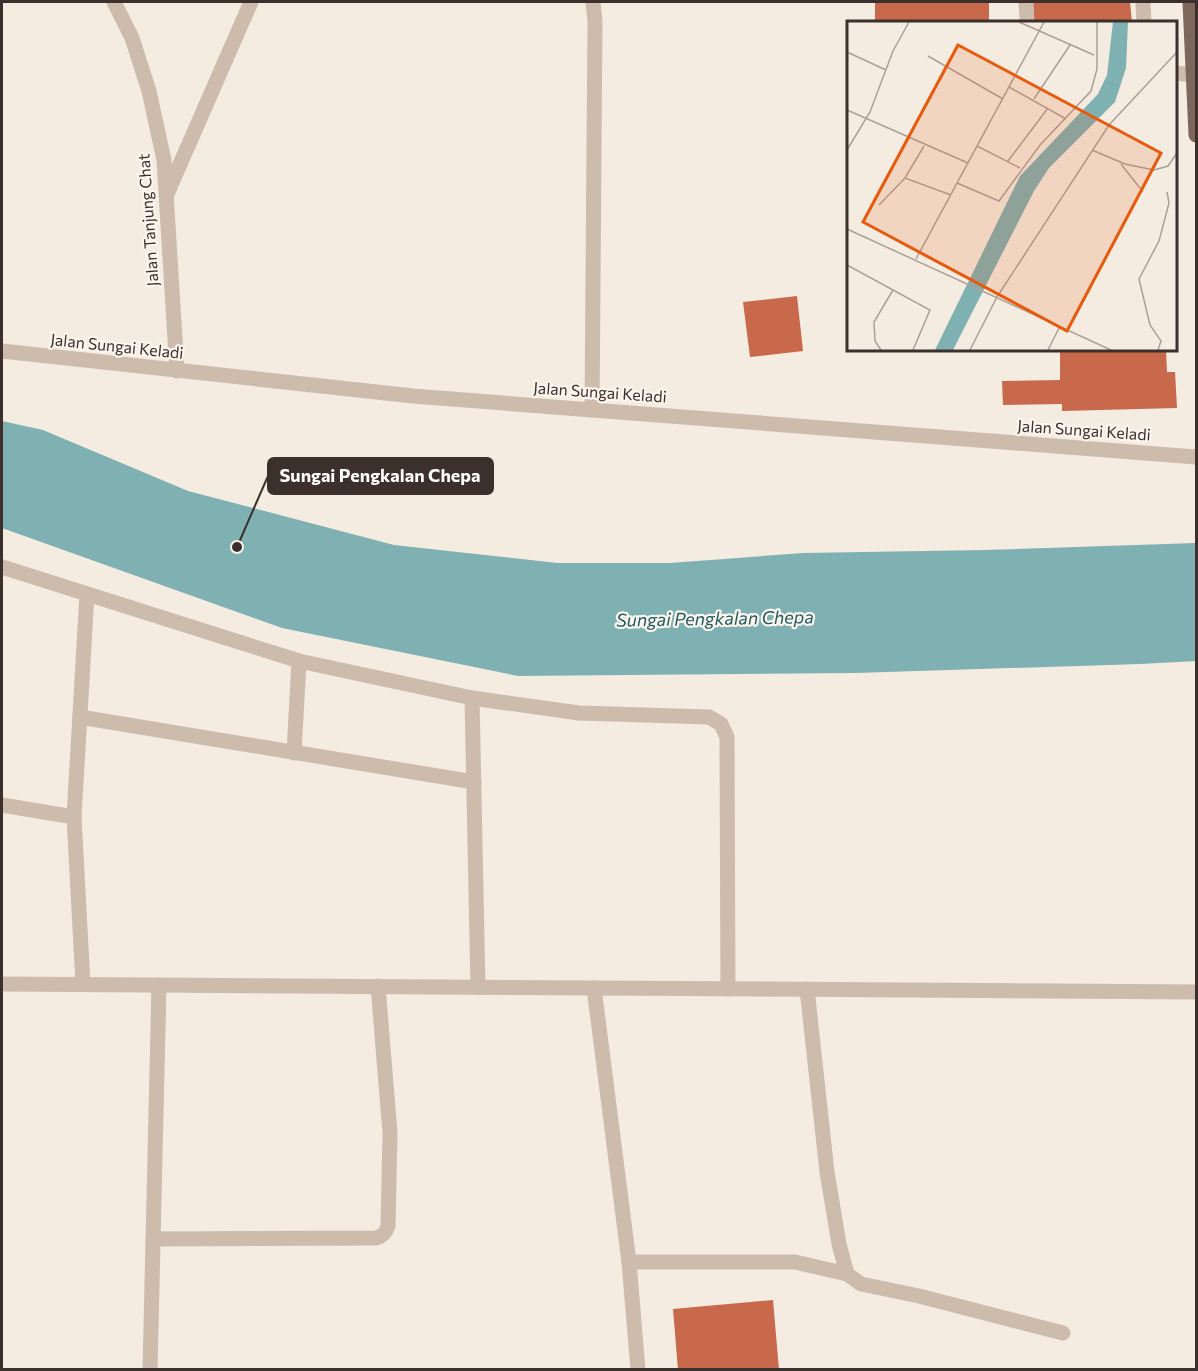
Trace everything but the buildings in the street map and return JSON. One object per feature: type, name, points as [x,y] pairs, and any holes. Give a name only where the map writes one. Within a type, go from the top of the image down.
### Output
[{"type":"main road","points":[[1190,2],[1197,135]]},
{"type":"street","name":"Jalan Tanjung Chat","points":[[114,2],[132,38],[149,91],[164,160],[177,371]]},
{"type":"street","points":[[166,197],[251,2]]},
{"type":"street","points":[[592,410],[595,21],[593,2]]},
{"type":"street","points":[[1026,2],[1027,21]]},
{"type":"street","points":[[1143,2],[1144,21]]},
{"type":"street","points":[[1177,73],[1193,75]]},
{"type":"street","name":"Jalan Sungai Keladi","points":[[2,351],[413,396],[1197,457]]},
{"type":"street","points":[[2,567],[299,661],[472,698],[579,713],[709,717],[721,724],[727,737],[728,989]]},
{"type":"street","points":[[83,984],[74,817],[87,594]]},
{"type":"street","points":[[294,753],[299,661]]},
{"type":"street","points":[[472,698],[478,987]]},
{"type":"street","points":[[80,717],[474,782]]},
{"type":"street","points":[[2,805],[74,817]]},
{"type":"street","points":[[2,984],[1197,992]]},
{"type":"street","points":[[150,1370],[159,985]]},
{"type":"street","points":[[153,1239],[382,1237],[388,1226],[390,1133],[378,986]]},
{"type":"street","points":[[594,988],[629,1262],[639,1370]]},
{"type":"street","points":[[807,989],[827,1172],[839,1244],[847,1274]]},
{"type":"street","points":[[629,1262],[795,1262],[847,1274],[861,1284],[919,1296],[1063,1333]]},
{"type":"water","name":"Sungai Pengkalan Chepa","points":[[2,421],[43,430],[188,491],[394,545],[557,563],[670,563],[803,553],[1196,543],[1196,661],[855,673],[518,676],[282,628],[2,528]]},
{"type":"place","name":"Sungai Pengkalan Chepa","points":[[237,547]]}]
